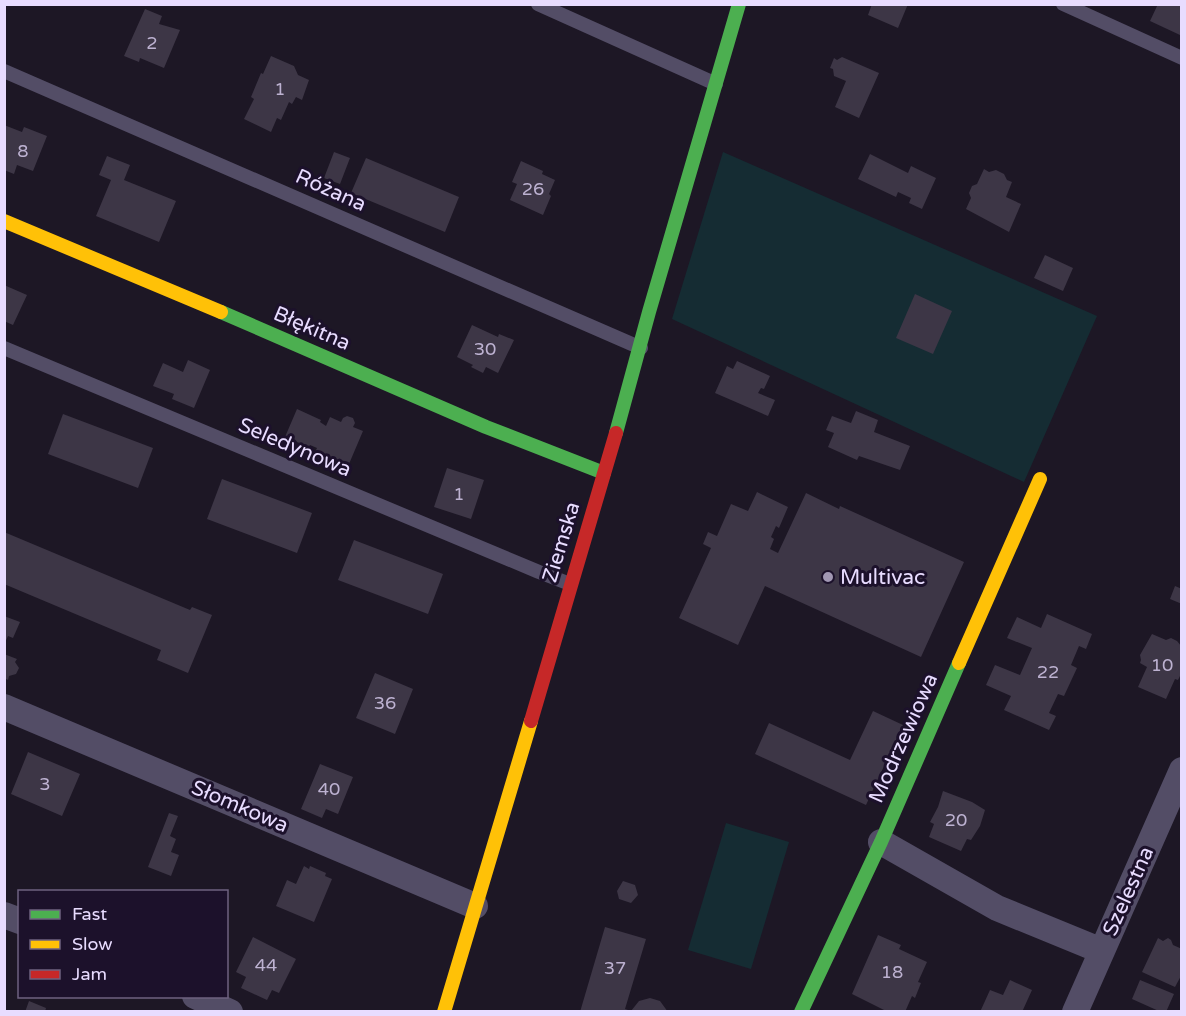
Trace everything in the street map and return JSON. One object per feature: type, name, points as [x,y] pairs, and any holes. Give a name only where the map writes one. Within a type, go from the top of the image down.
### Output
[{"type":"street","name":"Ziemska","points":[[444,1011],[739,4]]},
{"type":"street","name":"Błękitna","points":[[4,221],[486,427],[603,473]]},
{"type":"street","name":"Modrzewiowa","points":[[801,1011],[881,842],[1040,479]]},
{"type":"street","name":"Słomkowa","points":[[4,707],[475,906]]},
{"type":"street","name":"Szelestna","points":[[1075,1011],[1182,770]]},
{"type":"street","points":[[881,842],[997,908],[1102,951]]},
{"type":"street","points":[[200,998],[230,1011]]},
{"type":"lane","points":[[538,4],[716,84]]},
{"type":"lane","points":[[1063,4],[1182,58]]},
{"type":"lane","name":"Różana","points":[[4,71],[640,348]]},
{"type":"lane","name":"Seledynowa","points":[[4,348],[570,584]]},
{"type":"shaded area","points":[[723,152],[1097,316],[1024,482],[672,319]]},
{"type":"shaded area","points":[[726,823],[789,842],[751,969],[688,950]]},
{"type":"building","points":[[872,4],[908,4],[898,28],[868,15]]},
{"type":"building","points":[[1158,4],[1182,4],[1182,32],[1180,35],[1150,21]]},
{"type":"building","points":[[145,9],[162,16],[159,24],[180,30],[164,68],[140,58],[139,62],[124,56]]},
{"type":"building","points":[[271,56],[294,66],[298,75],[309,80],[302,100],[296,97],[292,104],[289,102],[281,120],[277,118],[271,132],[244,119],[254,99],[251,97],[261,73],[263,74]]},
{"type":"building","points":[[842,57],[879,73],[859,118],[835,107],[846,81],[834,76],[833,69],[830,68],[834,58],[837,60]]},
{"type":"building","points":[[4,125],[22,132],[24,127],[47,136],[33,171],[17,165],[14,174],[4,170]]},
{"type":"building","points":[[334,152],[350,158],[340,184],[324,178]]},
{"type":"building","points":[[870,154],[908,173],[911,166],[936,178],[922,209],[909,203],[911,198],[898,192],[896,197],[858,179]]},
{"type":"building","points":[[107,156],[130,165],[124,180],[176,201],[159,242],[96,216],[111,180],[99,175]]},
{"type":"building","points":[[366,158],[459,197],[445,232],[351,193]]},
{"type":"building","points":[[521,161],[543,171],[542,174],[555,180],[543,215],[510,200],[517,184],[512,182]]},
{"type":"building","points":[[984,169],[989,172],[996,170],[1004,174],[1007,180],[1012,182],[1006,197],[1021,204],[1009,232],[966,209],[971,198],[969,193],[972,186],[977,184]]},
{"type":"building","points":[[1045,255],[1073,268],[1063,291],[1034,278]]},
{"type":"building","points":[[4,285],[27,295],[13,325],[4,321]]},
{"type":"building","points":[[915,294],[952,311],[933,354],[896,338]]},
{"type":"building","points":[[472,325],[498,337],[499,334],[514,340],[498,373],[486,367],[483,373],[457,357]]},
{"type":"building","points":[[188,360],[210,370],[194,408],[172,399],[174,394],[153,386],[163,363],[183,372]]},
{"type":"building","points":[[737,361],[770,376],[764,389],[761,388],[758,393],[775,400],[768,416],[715,393],[727,366],[733,369]]},
{"type":"building","points":[[297,409],[321,420],[320,422],[326,426],[330,417],[341,422],[347,416],[353,418],[355,423],[353,427],[363,431],[346,471],[313,456],[317,448],[285,437]]},
{"type":"building","points":[[856,411],[878,420],[874,432],[910,446],[900,470],[859,456],[857,460],[828,447],[834,433],[826,430],[832,416],[851,423]]},
{"type":"building","points":[[63,414],[153,448],[138,488],[48,454]]},
{"type":"building","points":[[447,468],[484,480],[471,519],[434,507]]},
{"type":"building","points":[[222,479],[312,513],[297,553],[207,519]]},
{"type":"building","name":"Multivac","points":[[757,492],[788,507],[779,528],[776,526],[771,537],[774,539],[770,549],[778,553],[806,493],[964,562],[921,657],[765,586],[738,645],[679,618],[711,548],[703,544],[708,532],[717,536],[731,504],[748,511]]},
{"type":"building","points":[[4,532],[190,610],[192,607],[212,615],[188,673],[157,660],[161,650],[4,584]]},
{"type":"building","points":[[354,540],[443,574],[428,614],[338,580]]},
{"type":"building","points":[[1175,586],[1182,589],[1182,604],[1170,599]]},
{"type":"building","points":[[1047,614],[1092,634],[1086,649],[1079,646],[1071,665],[1077,668],[1064,696],[1058,694],[1049,713],[1056,716],[1049,730],[1004,710],[1011,696],[986,685],[995,665],[1020,675],[1032,648],[1007,638],[1017,617],[1041,628]]},
{"type":"building","points":[[4,616],[20,622],[13,638],[8,636],[4,645]]},
{"type":"building","points":[[1152,634],[1166,640],[1171,638],[1182,647],[1182,672],[1178,680],[1175,679],[1166,699],[1138,687],[1147,667],[1140,663],[1140,655]]},
{"type":"building","points":[[4,654],[17,659],[15,662],[19,668],[16,674],[9,676],[8,680],[4,678]]},
{"type":"building","points":[[375,673],[413,689],[395,734],[356,718]]},
{"type":"building","points":[[873,711],[903,725],[866,805],[755,754],[769,723],[850,760]]},
{"type":"building","points":[[28,752],[80,774],[62,816],[11,794]]},
{"type":"building","points":[[320,764],[353,777],[338,814],[326,809],[322,818],[301,809]]},
{"type":"building","points":[[943,791],[972,802],[985,810],[980,826],[971,840],[967,839],[961,851],[929,837],[934,824],[930,822]]},
{"type":"building","points":[[169,813],[178,816],[170,836],[176,839],[171,852],[179,855],[171,876],[148,867]]},
{"type":"building","points":[[304,866],[309,869],[310,866],[326,873],[325,876],[332,879],[314,922],[276,906],[287,880],[296,884]]},
{"type":"building","points":[[623,881],[635,885],[638,895],[631,903],[619,899],[617,891]]},
{"type":"building","points":[[605,927],[646,939],[625,1009],[631,1011],[639,1001],[650,998],[660,1001],[668,1012],[580,1012]]},
{"type":"building","points":[[878,935],[901,945],[899,949],[927,962],[918,982],[921,983],[915,998],[912,996],[905,1012],[886,1011],[852,994]]},
{"type":"building","points":[[253,937],[296,959],[279,993],[272,990],[267,1000],[241,988],[246,977],[236,972]]},
{"type":"building","points":[[1158,938],[1163,941],[1168,938],[1173,945],[1182,949],[1182,974],[1175,987],[1142,972]]},
{"type":"building","points":[[1010,980],[1032,990],[1022,1012],[980,1012],[990,990],[1003,995]]},
{"type":"building","points":[[1140,980],[1174,994],[1166,1012],[1132,999]]},
{"type":"building","points":[[29,1001],[46,1008],[45,1012],[25,1012]]},
{"type":"traffic: fast","points":[[616,433],[739,4]]},
{"type":"traffic: fast","points":[[221,312],[486,427],[604,473]]},
{"type":"traffic: fast","points":[[801,1012],[881,842],[959,663]]},
{"type":"traffic: slow","points":[[4,221],[221,312]]},
{"type":"traffic: slow","points":[[959,663],[1040,479]]},
{"type":"traffic: slow","points":[[444,1012],[531,721]]},
{"type":"traffic: jam","points":[[531,721],[616,433]]},
{"type":"place","name":"Multivac","points":[[828,577]]}]
